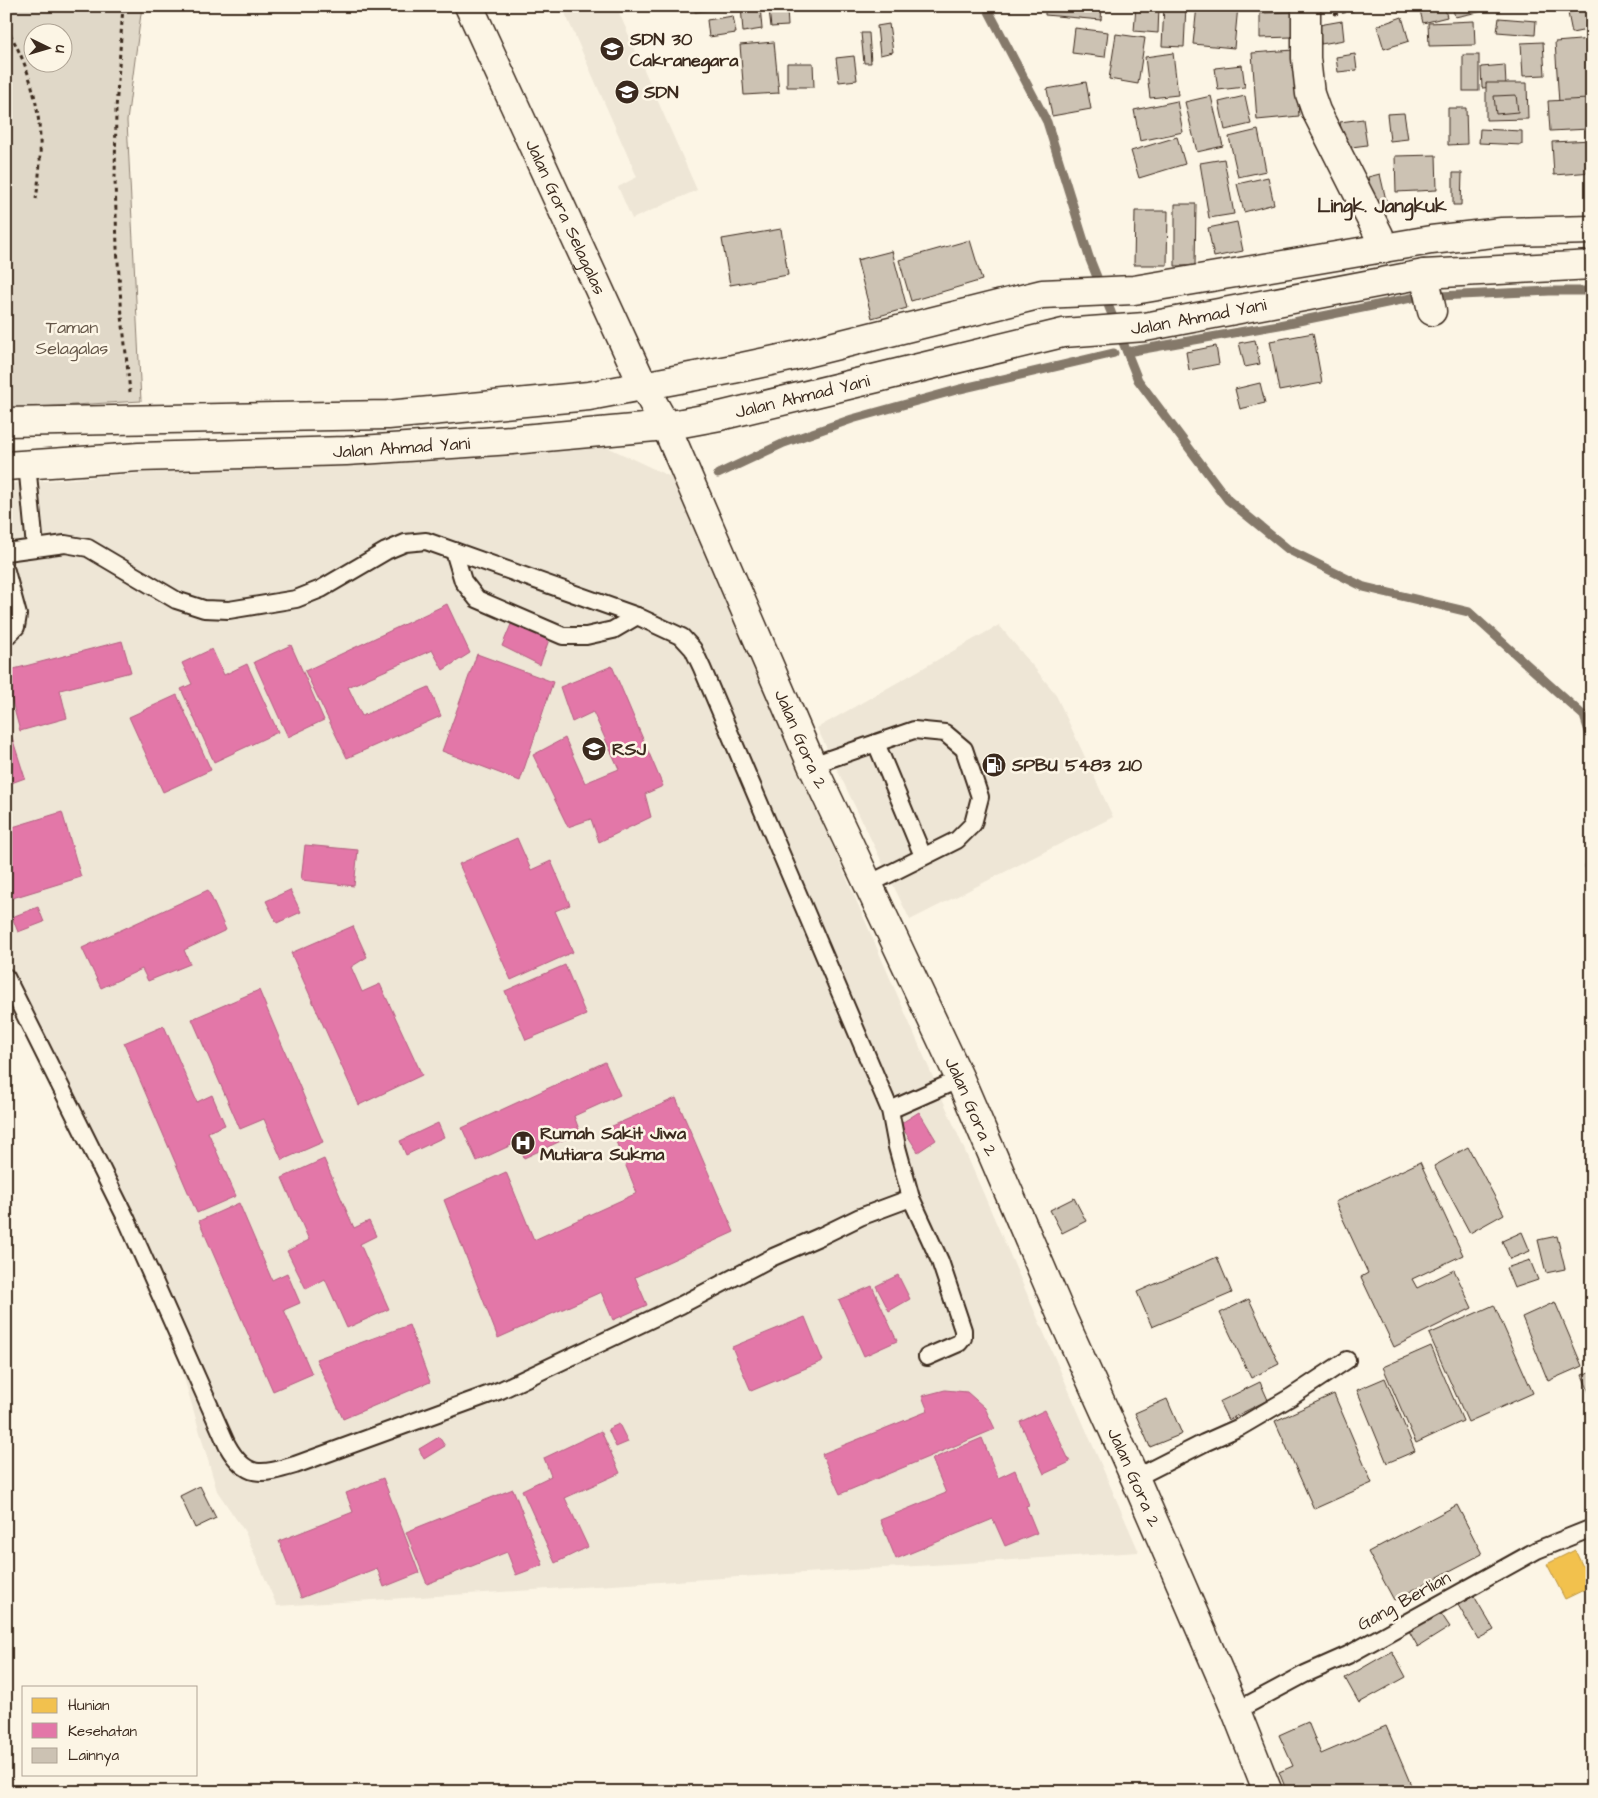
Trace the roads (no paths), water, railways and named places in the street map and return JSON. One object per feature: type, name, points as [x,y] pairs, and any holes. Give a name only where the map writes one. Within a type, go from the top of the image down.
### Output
[{"type":"main road","name":"Jalan Gora Selagalas","points":[[469,6],[644,385],[666,426]]},
{"type":"main road","points":[[1306,13],[1306,58],[1310,94],[1316,111],[1379,235],[1382,249]]},
{"type":"main road","points":[[6,422],[388,415],[589,396],[794,356],[1042,294],[1134,290],[1209,279],[1430,240],[1502,232],[1592,230]]},
{"type":"main road","name":"Jalan Ahmad Yani","points":[[17,465],[139,457],[346,451],[512,440],[666,426],[726,415],[1063,333],[1145,327],[1219,313],[1428,291],[1592,265]]},
{"type":"main road","points":[[1209,279],[1219,313]]},
{"type":"main road","points":[[999,304],[1013,345]]},
{"type":"main road","name":"Jalan Gora 2","points":[[666,426],[812,765],[960,1079],[1063,1319],[1135,1478],[1236,1711],[1268,1792]]},
{"type":"lane","points":[[17,465],[35,548]]},
{"type":"lane","points":[[6,552],[65,544],[88,548],[176,600],[204,609],[229,610],[296,599],[321,589],[405,543],[426,540],[637,616],[682,637],[693,649],[702,668],[890,1110],[897,1147],[911,1198],[940,1261],[963,1330],[963,1338],[959,1343],[927,1357]]},
{"type":"lane","points":[[454,551],[463,581],[477,599],[562,636],[586,636],[613,630],[637,616]]},
{"type":"lane","points":[[6,572],[18,615],[16,627],[6,637]]},
{"type":"lane","points":[[812,765],[914,730],[945,733],[964,748],[980,797],[973,824],[957,840],[869,884]]},
{"type":"lane","points":[[876,743],[923,856]]},
{"type":"lane","points":[[6,977],[126,1218],[227,1445],[235,1460],[246,1468],[260,1473],[273,1472],[295,1465],[501,1390],[681,1305],[773,1257],[860,1217],[911,1198]]},
{"type":"lane","points":[[890,1110],[960,1079]]},
{"type":"lane","points":[[1135,1478],[1240,1427],[1291,1397],[1347,1360]]},
{"type":"lane","name":"Gang Berlian","points":[[1236,1711],[1305,1674],[1348,1655],[1537,1550],[1592,1528]]},
{"type":"waterway","points":[[986,6],[1047,122],[1089,257],[1138,380],[1228,500],[1289,550],[1364,587],[1469,612],[1584,716],[1592,741]]},
{"type":"waterway","points":[[1127,352],[1279,325],[1416,297],[1592,291]]},
{"type":"waterway","points":[[718,474],[784,443],[852,419],[960,389],[1114,353]]},
{"type":"waterway","points":[[1589,866],[1592,860]]},
{"type":"place","name":"SDN 30 Cakranegara","points":[[612,49]]},
{"type":"place","name":"SDN","points":[[627,92]]},
{"type":"place","name":"RSJ","points":[[594,749]]},
{"type":"place","name":"SPBU 5483 210","points":[[994,765]]},
{"type":"place","name":"Rumah Sakit Jiwa Mutiara Sukma","points":[[523,1143]]},
{"type":"district","name":"Lingk. Jangkuk","points":[[1382,206]]},
{"type":"park label","name":"Taman Selagalas","points":[[72,337]]}]
